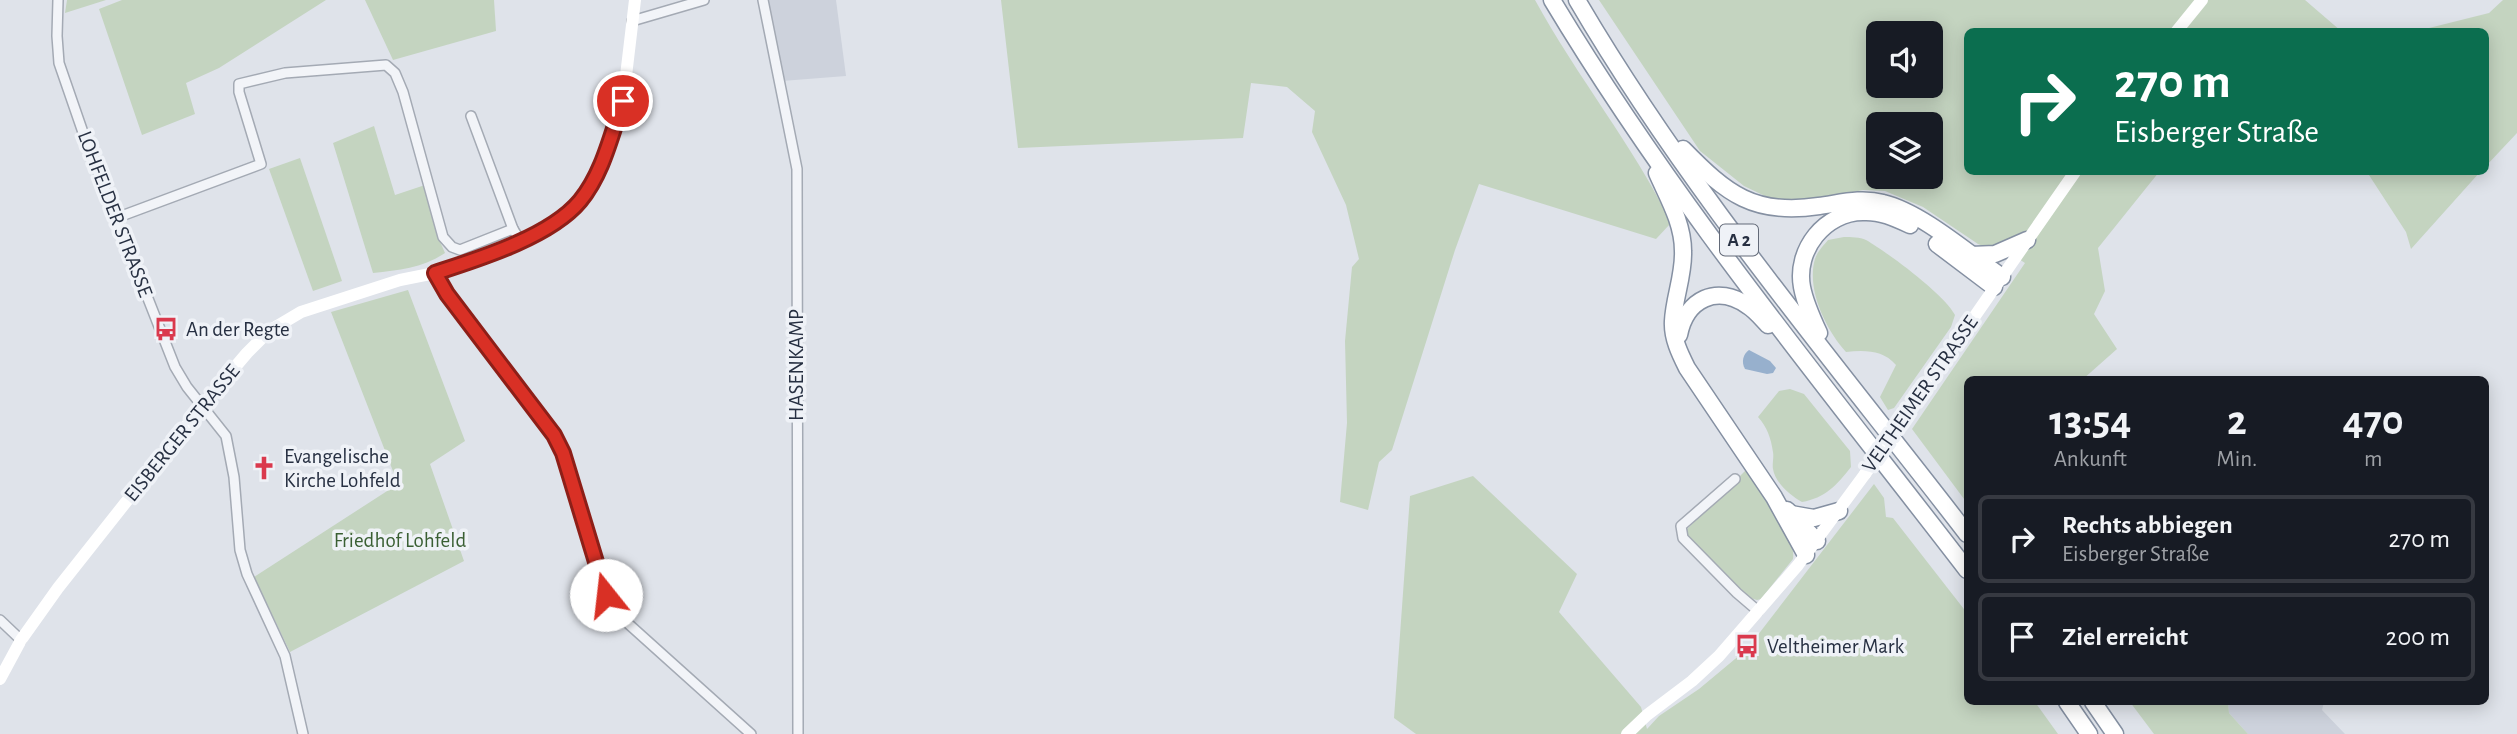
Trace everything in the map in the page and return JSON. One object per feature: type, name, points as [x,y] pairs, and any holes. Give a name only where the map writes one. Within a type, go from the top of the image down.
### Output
[{"type":"highway","name":"A 2","points":[[1552,0],[1643,142],[1809,365],[1964,566]]},
{"type":"highway","name":"A 2","points":[[1577,0],[1700,187],[1964,530]]},
{"type":"highway","points":[[1653,119],[1707,173],[1741,199],[1781,209],[1865,199],[1882,202],[1918,219],[1971,255],[1998,282]]},
{"type":"highway","points":[[1643,142],[1679,223],[1684,248],[1673,322],[1674,337],[1687,368],[1774,497],[1806,555]]},
{"type":"highway","points":[[1830,358],[1810,313],[1802,285],[1802,265],[1808,246],[1816,235],[1836,218],[1849,213],[1876,212],[1913,227],[1998,282]]},
{"type":"highway","points":[[1971,255],[1989,256],[2027,240]]},
{"type":"highway","points":[[1687,368],[1679,335],[1682,321],[1694,305],[1710,296],[1735,299],[1750,307],[1809,365]]},
{"type":"highway","points":[[1774,497],[1817,541]]},
{"type":"highway","points":[[1791,514],[1814,518],[1839,512]]},
{"type":"highway","points":[[2069,705],[2089,734]]},
{"type":"highway","points":[[2095,705],[2115,734]]},
{"type":"main road","name":"EISBERGER STRASSE","points":[[0,679],[21,640],[58,588],[202,406],[247,353],[270,331],[301,312],[400,280],[435,273],[521,242],[554,222],[579,202],[600,168],[623,101],[635,0]]},
{"type":"main road","points":[[2179,28],[2202,0]]},
{"type":"main road","name":"VELTHEIMER STRASSE","points":[[1627,734],[1701,673],[1806,555],[1839,512],[2073,175]]},
{"type":"street","name":"LOHFELDER STRASSE","points":[[58,0],[59,63],[116,218],[175,368],[226,436],[234,477],[240,550],[247,574],[285,656],[303,734]]},
{"type":"street","points":[[632,21],[704,0]]},
{"type":"street","name":"HASENKAMP","points":[[763,0],[797,169],[798,734]]},
{"type":"street","points":[[116,218],[261,164],[239,92],[239,84],[285,73],[386,65],[395,73],[403,92],[443,237],[447,243],[460,250],[513,229]]},
{"type":"street","points":[[471,116],[513,229],[521,242]]},
{"type":"street","points":[[435,273],[447,294],[554,435],[563,453],[606,595],[623,619],[751,734]]},
{"type":"street","points":[[1735,478],[1681,526],[1680,531],[1683,538],[1758,611]]},
{"type":"street","points":[[0,620],[21,640]]},
{"type":"shaded area","points":[[767,0],[836,0],[846,76],[782,81]]},
{"type":"shaded area","points":[[2228,705],[2323,705],[2322,710],[2345,734],[2248,734],[2229,713]]},
{"type":"green space","points":[[67,0],[106,0],[65,13]]},
{"type":"green space","points":[[122,0],[326,0],[219,68],[186,83],[195,114],[142,135],[99,9]]},
{"type":"green space","points":[[365,0],[494,0],[496,31],[393,60]]},
{"type":"green space","points":[[1001,0],[1535,0],[1640,166],[1671,223],[1656,239],[1479,184],[1455,250],[1392,450],[1379,462],[1368,510],[1340,502],[1347,423],[1345,341],[1352,267],[1359,259],[1346,205],[1312,132],[1315,111],[1287,87],[1251,83],[1243,138],[1018,148]]},
{"type":"green space","points":[[1599,0],[2305,0],[2338,28],[1964,28],[1964,175],[2157,175],[2098,248],[2105,291],[2094,314],[2117,349],[2087,376],[1964,376],[1964,499],[1912,429],[2025,263],[1996,244],[1988,248],[1978,244],[1923,207],[1885,191],[1863,190],[1820,199],[1783,201],[1744,186],[1700,151]]},
{"type":"green space","points":[[2503,0],[2517,0],[2517,133],[2489,163],[2489,28],[2429,28],[2489,13]]},
{"type":"green space","points":[[374,126],[395,195],[425,185],[438,237],[445,253],[419,265],[373,273],[333,143]]},
{"type":"green space","points":[[300,158],[342,281],[313,291],[269,169]]},
{"type":"green space","points":[[2369,175],[2477,175],[2411,249],[2406,232]]},
{"type":"green space","points":[[1844,237],[1864,239],[1887,254],[1928,285],[1955,315],[1951,327],[1894,408],[1888,410],[1880,397],[1896,365],[1885,356],[1873,352],[1846,352],[1825,321],[1816,296],[1813,271],[1816,256],[1828,240]]},
{"type":"green space","name":"Friedhof Lohfeld","points":[[408,290],[465,441],[430,464],[464,561],[290,652],[254,577],[398,484],[331,312]]},
{"type":"green space","points":[[1790,389],[1804,394],[1850,451],[1851,467],[1841,479],[1824,494],[1802,502],[1780,484],[1774,474],[1770,437],[1758,417],[1779,391]]},
{"type":"green space","points":[[1747,469],[1784,526],[1793,549],[1793,559],[1761,599],[1757,600],[1743,596],[1687,536],[1686,530]]},
{"type":"green space","points":[[1473,476],[1577,574],[1559,612],[1641,707],[1647,729],[1659,716],[1699,689],[1747,649],[1874,484],[1884,498],[1886,517],[1893,518],[1964,609],[1964,705],[2037,705],[2058,734],[1416,734],[1394,718],[1410,496]]},
{"type":"green space","points":[[2132,705],[2228,705],[2229,713],[2248,734],[2154,734]]},
{"type":"water","points":[[1749,350],[1770,361],[1776,368],[1773,373],[1745,369],[1743,358]]},
{"type":"place","name":"An der Regte","points":[[166,329]]},
{"type":"place","name":"Evangelische Kirche Lohfeld","points":[[264,468]]},
{"type":"place","name":"Veltheimer Mark","points":[[1747,646]]},
{"type":"route","points":[[606,595],[563,453],[554,435],[447,294],[435,273],[521,242],[554,222],[579,202],[600,168],[623,101]]}]
